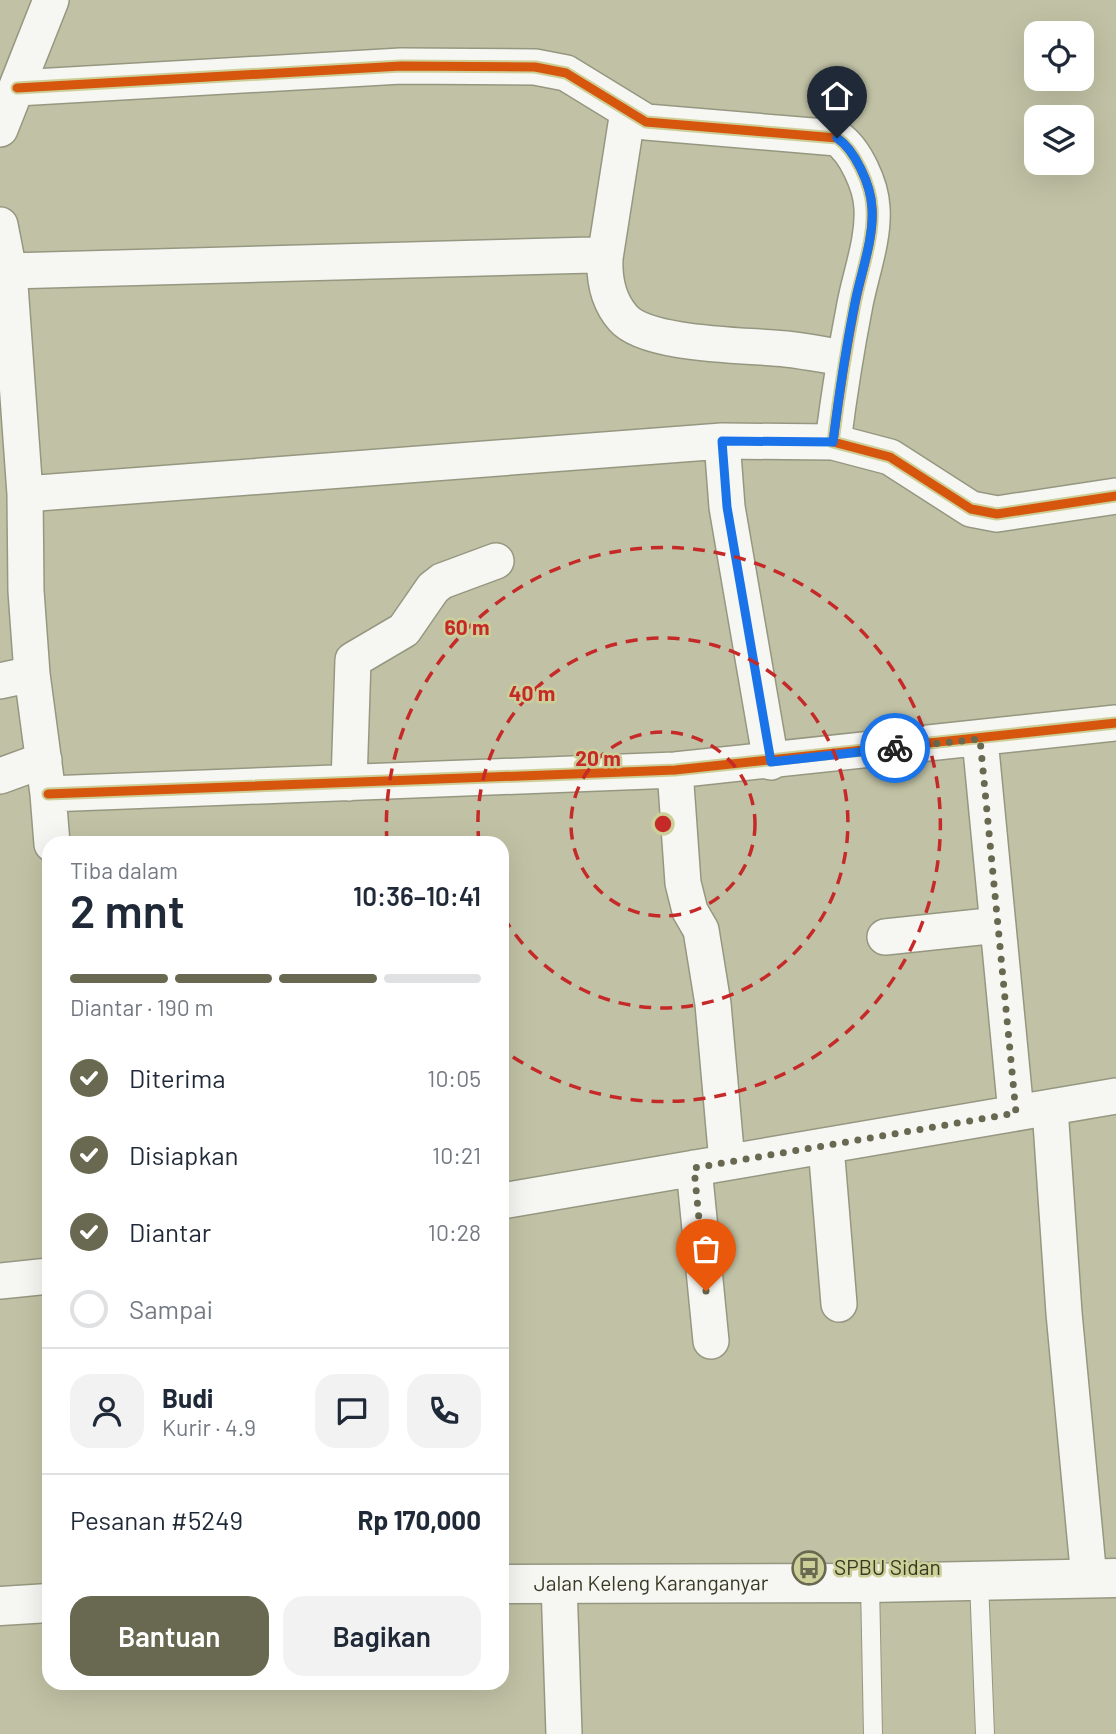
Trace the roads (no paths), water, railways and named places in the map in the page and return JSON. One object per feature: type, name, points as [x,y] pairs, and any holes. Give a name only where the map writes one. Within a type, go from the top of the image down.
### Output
[{"type":"main road","name":"Jalan Keleng Karanganyar","points":[[528,1584],[870,1583],[1103,1578]]},
{"type":"main road","points":[[0,1606],[42,1603]]},
{"type":"street","points":[[0,129],[51,0]]},
{"type":"street","points":[[17,88],[401,66],[535,67],[566,73],[646,122],[837,138],[847,145],[862,173],[872,207],[867,252],[844,358],[833,442]]},
{"type":"street","points":[[628,111],[604,277],[609,294],[624,319],[632,325],[660,335],[723,346],[784,349],[844,358]]},
{"type":"street","points":[[0,225],[9,271],[25,494],[13,594],[16,677],[44,760],[51,836]]},
{"type":"street","points":[[9,271],[592,255],[605,258]]},
{"type":"street","points":[[25,494],[722,441],[833,442],[890,457],[971,509],[998,514],[1116,496]]},
{"type":"street","points":[[722,441],[727,507],[771,762]]},
{"type":"street","points":[[349,783],[353,660],[404,630],[433,589],[442,581],[496,561]]},
{"type":"street","points":[[48,794],[675,770],[771,762],[1116,723]]},
{"type":"street","points":[[980,739],[1016,1113]]},
{"type":"street","points":[[0,776],[44,760]]},
{"type":"street","points":[[675,770],[683,883],[690,911],[701,930],[713,1004],[711,1340]]},
{"type":"street","points":[[885,937],[998,925]]},
{"type":"street","points":[[509,1200],[1116,1097]]},
{"type":"street","points":[[1051,1108],[1064,1313],[1103,1578]]},
{"type":"street","points":[[826,1146],[839,1304]]},
{"type":"street","points":[[0,1281],[42,1277]]},
{"type":"street","points":[[528,1584],[564,1734]]},
{"type":"lane","points":[[979,1581],[985,1734]]},
{"type":"lane","points":[[870,1583],[873,1734]]},
{"type":"place","name":"SPBU Sidan","points":[[809,1568]]}]
